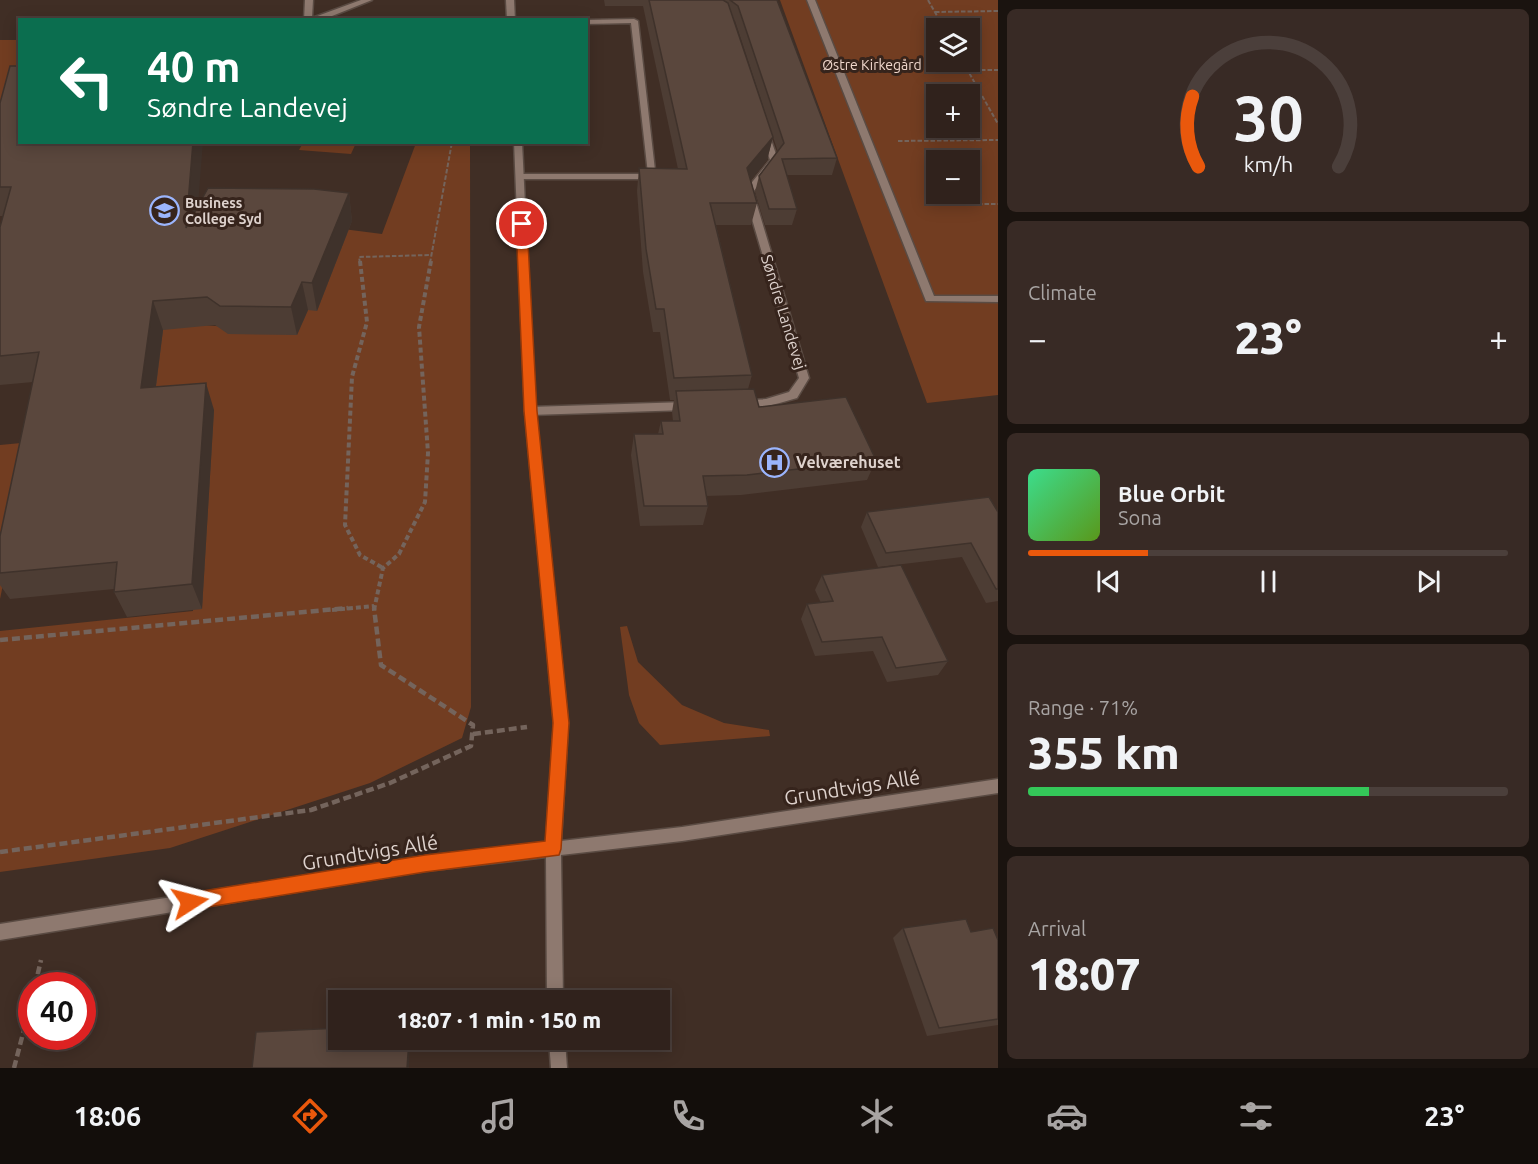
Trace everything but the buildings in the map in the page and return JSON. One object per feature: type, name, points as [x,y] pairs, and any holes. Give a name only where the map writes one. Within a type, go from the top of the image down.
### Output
[{"type":"street","points":[[308,18],[309,0]]},
{"type":"street","points":[[319,18],[368,0]]},
{"type":"street","points":[[510,0],[511,18]]},
{"type":"street","points":[[811,0],[930,299],[998,298]]},
{"type":"street","points":[[519,177],[653,177],[634,21],[588,22]]},
{"type":"street","name":"Søndre Landevej","points":[[731,404],[766,403],[793,395],[804,378],[748,192],[774,160],[764,128]]},
{"type":"street","points":[[518,144],[530,411],[561,723],[553,849],[555,990]]},
{"type":"street","points":[[530,411],[695,405]]},
{"type":"street","name":"Grundtvigs Allé","points":[[0,932],[425,864],[682,834],[998,786]]},
{"type":"street","points":[[558,1050],[559,1068]]},
{"type":"path","points":[[928,0],[938,18]]},
{"type":"path","points":[[935,12],[998,11]]},
{"type":"path","points":[[980,70],[998,70]]},
{"type":"path","points":[[969,72],[998,124]]},
{"type":"path","points":[[867,142],[998,140]]},
{"type":"path","points":[[0,852],[311,810],[390,783],[471,746],[473,725],[381,664],[374,606],[383,568],[399,554],[425,502],[428,453],[419,327],[452,144]]},
{"type":"path","points":[[892,204],[998,204]]},
{"type":"path","points":[[383,568],[360,555],[345,525],[352,377],[367,322],[359,257],[431,255]]},
{"type":"path","points":[[0,640],[374,606]]},
{"type":"path","points":[[472,734],[561,723]]},
{"type":"path","points":[[14,1068],[19,1050]]},
{"type":"green space","name":"Østre Kirkegård","points":[[780,0],[998,0],[998,395],[927,403]]},
{"type":"green space","points":[[0,40],[18,40],[18,142],[0,145]]},
{"type":"green space","points":[[302,144],[356,144],[351,154],[299,150]]},
{"type":"green space","points":[[416,144],[470,144],[471,707],[462,738],[370,783],[170,848],[0,872],[0,631],[193,611],[206,410],[145,415],[155,329],[201,325],[290,331],[343,229],[382,234]]},
{"type":"green space","points":[[32,442],[0,599],[0,445]]},
{"type":"green space","points":[[627,626],[638,662],[682,705],[724,723],[769,730],[770,736],[660,745],[639,723],[629,695],[620,627]]},
{"type":"place","name":"Business College Syd","points":[[164,211]]},
{"type":"place","name":"Velværehuset","points":[[775,462]]},
{"type":"route","points":[[190,902],[425,864],[553,849],[561,723],[530,411],[522,224]]}]
